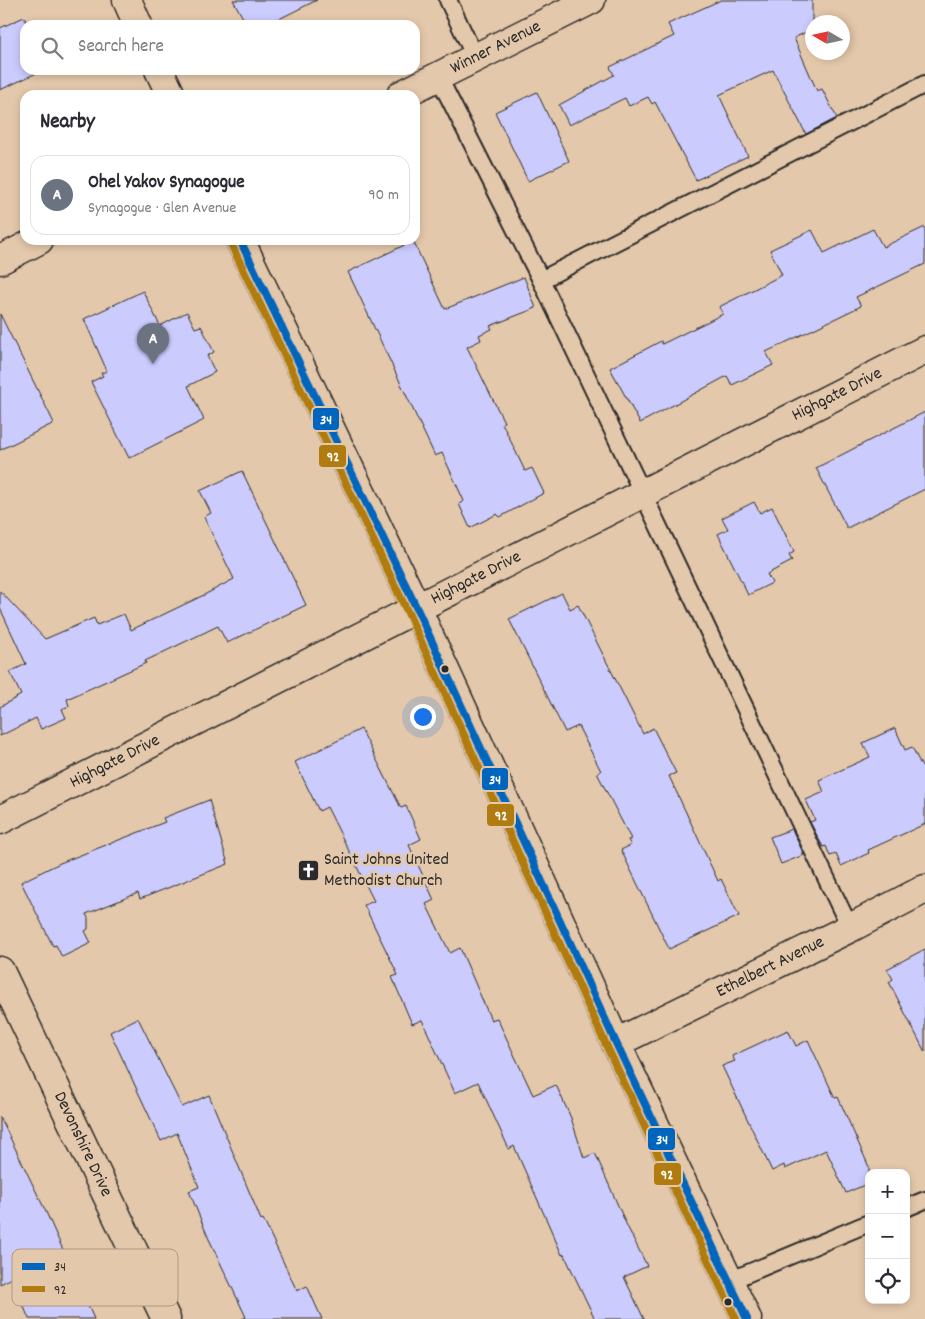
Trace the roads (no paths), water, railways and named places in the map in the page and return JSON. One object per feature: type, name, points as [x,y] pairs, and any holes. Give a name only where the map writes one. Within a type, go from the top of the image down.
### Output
[{"type":"street","points":[[126,0],[136,20]]},
{"type":"street","name":"Winner Avenue","points":[[411,90],[591,0]]},
{"type":"street","points":[[161,75],[169,90]]},
{"type":"street","points":[[0,260],[29,245]]},
{"type":"street","points":[[242,245],[418,609],[616,1043],[747,1319]]},
{"type":"street","name":"Highgate Drive","points":[[0,820],[925,350]]},
{"type":"street","name":"Ethelbert Avenue","points":[[616,1043],[925,889]]},
{"type":"street","name":"Devonshire Drive","points":[[0,971],[133,1249]]},
{"type":"street","name":"Devonshire Drive","points":[[160,1306],[166,1319]]},
{"type":"lane","points":[[448,0],[475,57]]},
{"type":"lane","points":[[438,76],[541,280],[850,928]]},
{"type":"lane","points":[[541,280],[925,84]]},
{"type":"lane","points":[[910,1206],[925,1200]]},
{"type":"lane","points":[[729,1282],[865,1225]]},
{"type":"place","name":"Ohel Yakov Synagogue","points":[[153,364]]},
{"type":"place","name":"Saint Johns United Methodist Church","points":[[308,870]]}]
